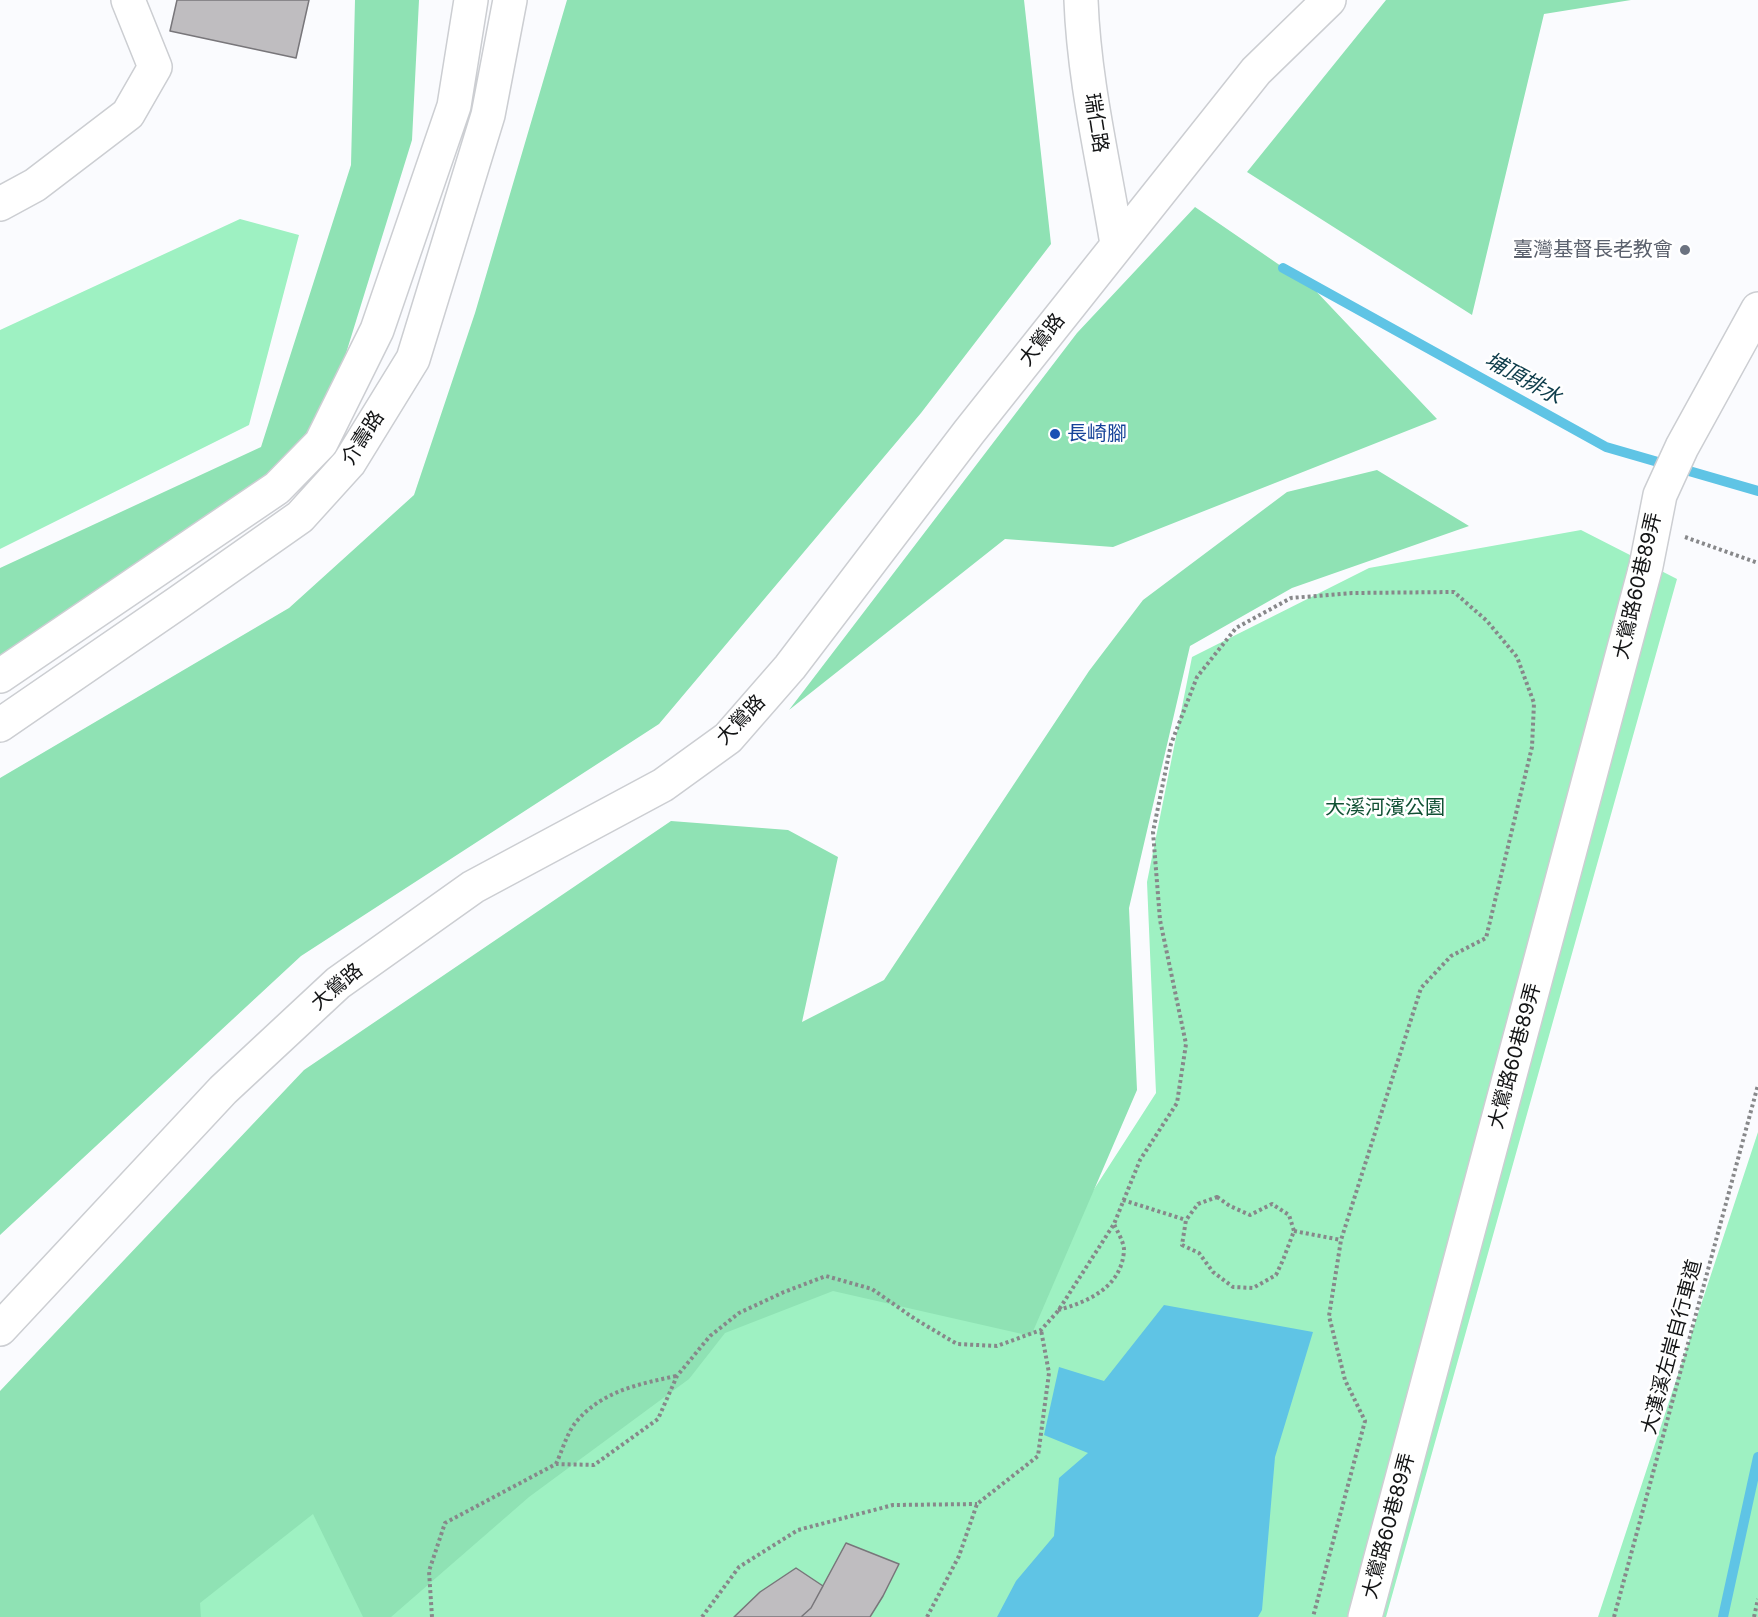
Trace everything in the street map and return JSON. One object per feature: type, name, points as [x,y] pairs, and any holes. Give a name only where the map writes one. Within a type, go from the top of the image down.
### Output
[{"type":"street","points":[[0,204],[35,185],[128,114],[155,67],[129,0]]},
{"type":"street","name":"介壽路","points":[[0,676],[277,488],[321,443],[377,330],[454,106],[471,0]]},
{"type":"street","name":"介壽路","points":[[0,725],[300,517],[349,463],[413,359],[488,115],[510,0]]},
{"type":"street","name":"瑞仁路","points":[[1082,0],[1082,21],[1097,141],[1117,244]]},
{"type":"street","name":"大鶯路","points":[[0,1329],[224,1090],[338,983],[473,886],[663,785],[728,738],[790,667],[969,432],[1256,71],[1329,0]]},
{"type":"street","name":"大鶯路60巷89弄","points":[[1365,1617],[1646,566],[1660,495],[1682,447],[1758,309]]},
{"type":"path","points":[[1681,530],[1683,536],[1758,563]]},
{"type":"path","points":[[432,1617],[429,1571],[445,1523],[556,1464],[594,1465],[658,1419],[677,1376],[710,1336],[739,1313],[826,1276],[872,1289],[915,1319],[957,1344],[997,1346],[1041,1330],[1058,1311],[1114,1224],[1140,1160],[1177,1103],[1186,1044],[1160,920],[1153,832],[1171,744],[1197,677],[1236,628],[1291,598],[1352,593],[1454,592],[1487,621],[1517,657],[1534,703],[1532,747],[1486,938],[1451,956],[1421,988],[1341,1240],[1329,1316],[1345,1380],[1365,1421],[1313,1617]]},
{"type":"path","name":"大漢溪左岸自行車道","points":[[1614,1617],[1758,1085]]},
{"type":"path","points":[[1217,1197],[1250,1215],[1272,1204],[1289,1215],[1294,1231],[1276,1275],[1253,1288],[1233,1287],[1213,1272],[1199,1253],[1182,1245],[1186,1220],[1198,1204],[1217,1197]]},
{"type":"path","points":[[1124,1200],[1186,1220]]},
{"type":"path","points":[[1058,1311],[1082,1304],[1096,1295],[1119,1271],[1124,1248],[1114,1224]]},
{"type":"path","points":[[1294,1231],[1341,1240]]},
{"type":"path","points":[[927,1617],[959,1556],[977,1504],[1038,1456],[1049,1373],[1041,1330]]},
{"type":"path","points":[[556,1464],[575,1423],[603,1398],[636,1384],[677,1376]]},
{"type":"path","points":[[702,1617],[739,1567],[798,1530],[893,1505],[977,1504]]},
{"type":"path","points":[[1754,1617],[1758,1599]]},
{"type":"green space","points":[[355,0],[419,0],[412,140],[326,418],[297,463],[182,540],[99,589],[0,655],[0,568],[261,447],[351,165]]},
{"type":"green space","points":[[567,0],[1024,0],[1051,244],[921,413],[659,724],[301,956],[0,1235],[0,778],[289,608],[414,495],[475,313]]},
{"type":"green space","points":[[1386,0],[1631,0],[1544,14],[1472,315],[1247,172]]},
{"type":"green space","points":[[1195,207],[1313,288],[1437,419],[1113,547],[1005,539],[789,710],[1077,333]]},
{"type":"green space","points":[[240,219],[299,235],[249,425],[0,549],[0,330]]},
{"type":"green space","points":[[1377,470],[1469,526],[1292,588],[1190,646],[1129,908],[1137,1090],[1031,1336],[833,1291],[725,1333],[689,1379],[529,1497],[391,1617],[363,1617],[313,1514],[200,1603],[201,1617],[0,1617],[0,1391],[304,1070],[671,821],[788,830],[838,857],[802,1022],[884,980],[1089,671],[1143,600],[1287,492]]},
{"type":"green space","name":"大溪河濱公園","points":[[1581,530],[1677,579],[1386,1617],[93,1617],[817,1171],[1042,1270],[1156,1093],[1147,882],[1192,657],[1369,568]]},
{"type":"green space","points":[[1758,1132],[1758,1617],[1598,1617]]},
{"type":"water","points":[[1164,1305],[1313,1332],[1275,1457],[1262,1610],[1258,1617],[997,1617],[1016,1581],[1054,1536],[1059,1478],[1088,1453],[1044,1435],[1059,1367],[1104,1381]]},
{"type":"building","points":[[177,0],[309,0],[296,58],[170,31]]},
{"type":"building","points":[[846,1543],[899,1564],[883,1596],[870,1617],[801,1617],[811,1608]]},
{"type":"building","points":[[796,1568],[823,1586],[811,1608],[801,1617],[734,1617],[760,1592]]},
{"type":"waterway","name":"埔頂排水","points":[[1283,268],[1606,447],[1758,491]]},
{"type":"waterway","points":[[1723,1617],[1758,1457]]},
{"type":"place","name":"臺灣基督長老教會","points":[[1685,250]]},
{"type":"place","name":"長崎腳","points":[[1055,434]]}]
